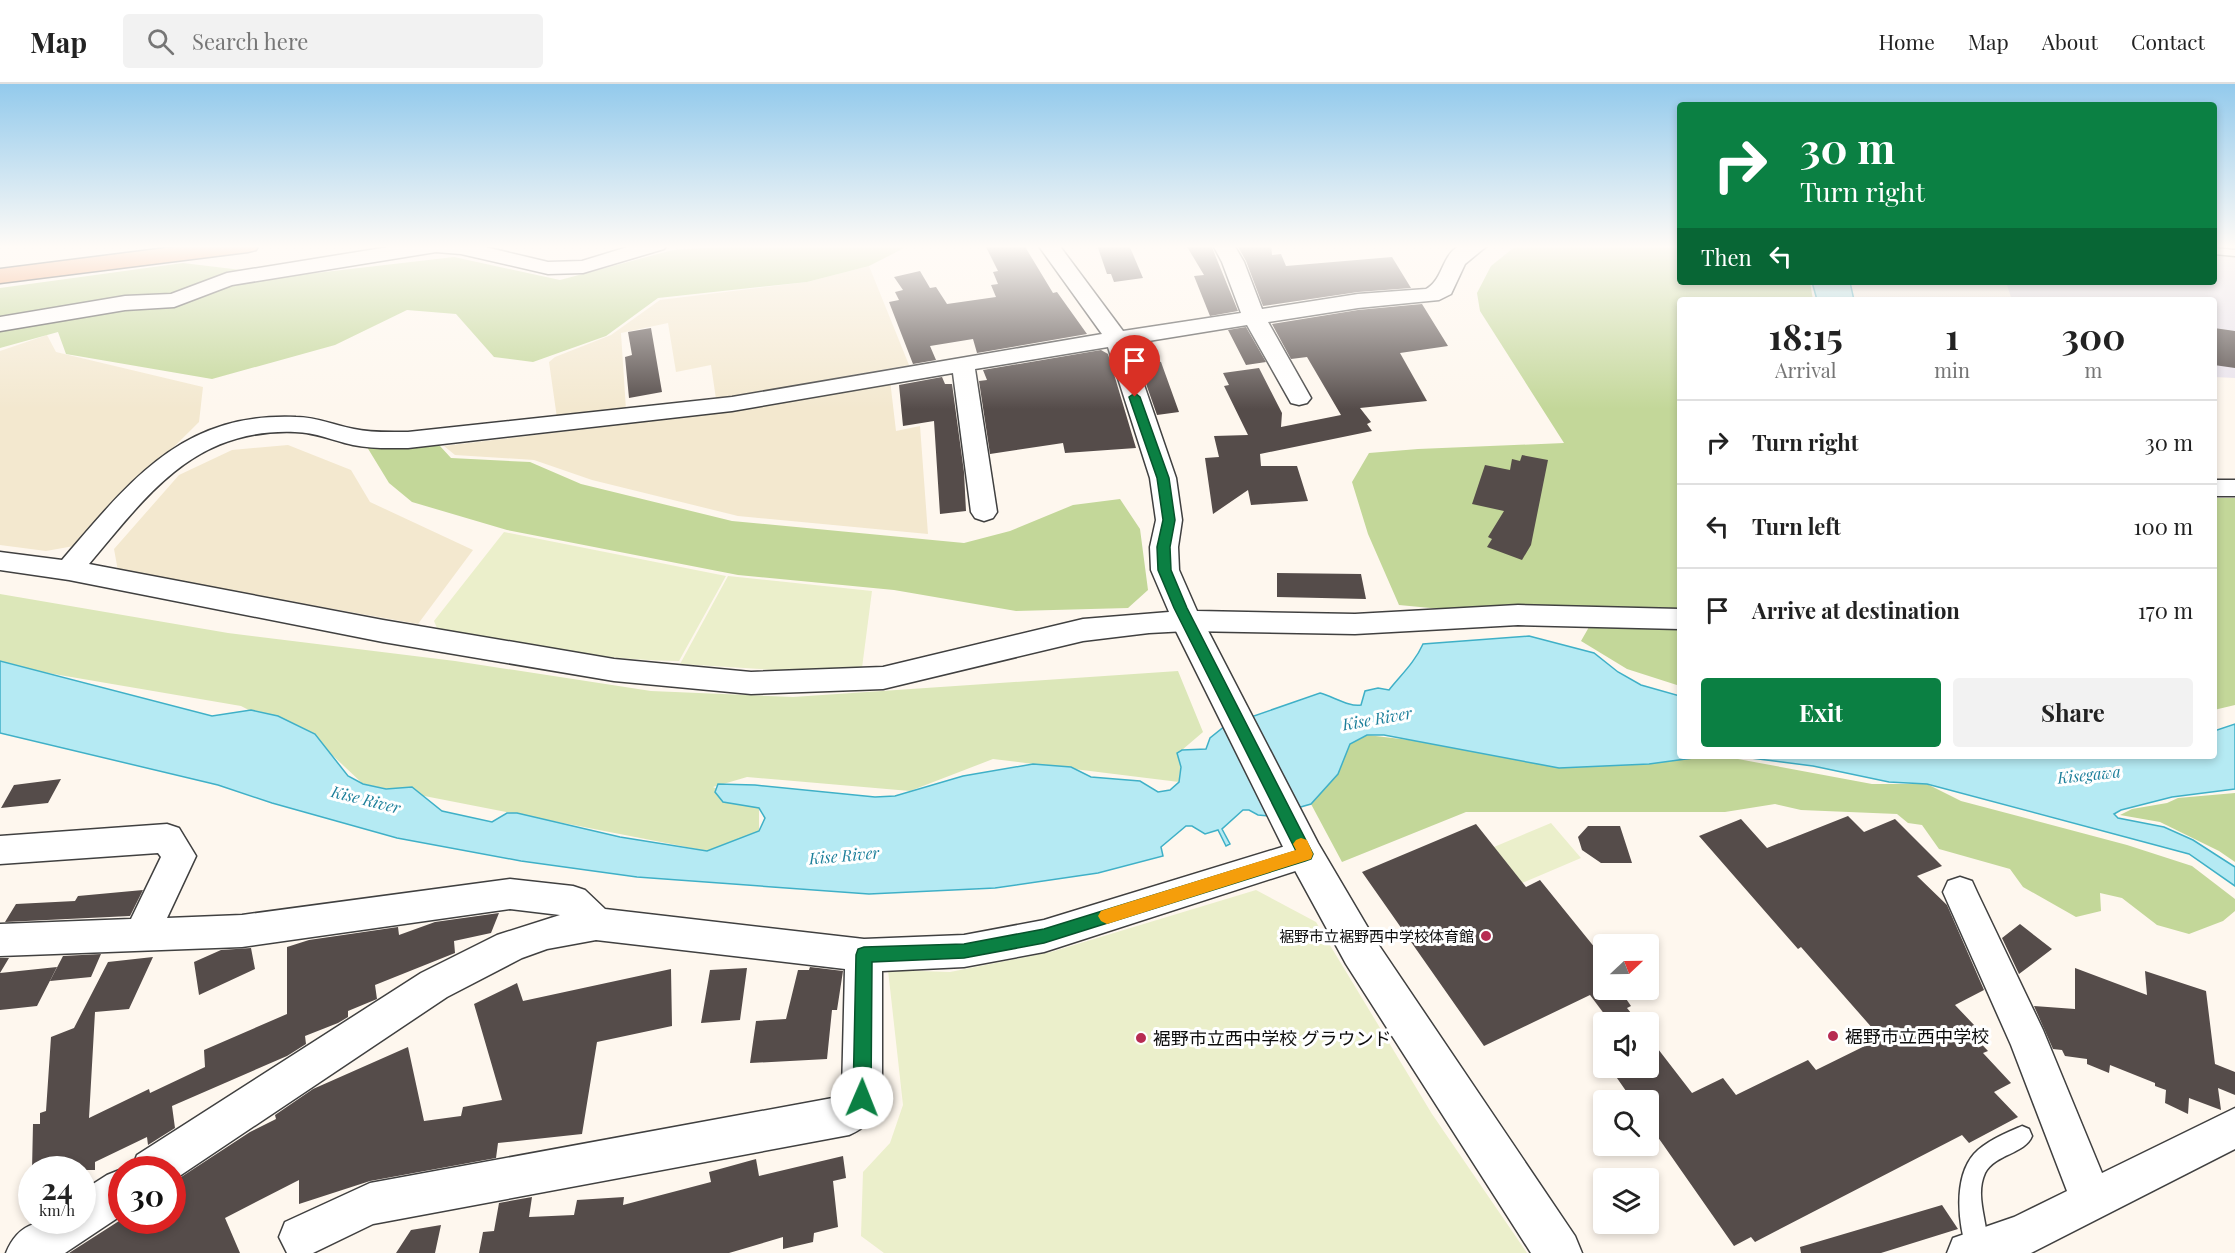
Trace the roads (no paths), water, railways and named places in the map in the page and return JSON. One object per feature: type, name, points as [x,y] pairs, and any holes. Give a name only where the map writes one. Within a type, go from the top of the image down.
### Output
[{"type":"street","points":[[0,324],[124,303],[175,300]]},
{"type":"street","points":[[1088,300],[1117,339],[1163,478],[1169,520],[1164,547],[1165,570],[1187,621],[1303,849],[1360,951],[1558,1253]]},
{"type":"street","points":[[1247,300],[1254,317],[1299,398]]},
{"type":"street","points":[[69,570],[148,478],[165,464],[202,441],[234,429],[272,423],[299,424],[356,438],[408,440],[732,404],[1117,339],[1376,300]]},
{"type":"street","points":[[963,364],[984,512]]},
{"type":"street","points":[[2217,488],[2235,488]]},
{"type":"street","points":[[0,561],[69,570],[383,631],[614,670],[751,682],[883,678],[1083,630],[1187,621],[1355,624],[1554,615],[1677,619]]},
{"type":"street","points":[[0,850],[167,838],[179,856],[141,935]]},
{"type":"street","points":[[173,1156],[435,985],[510,946],[547,933],[596,924],[864,955],[964,951],[1044,936],[1303,849]]},
{"type":"street","points":[[1960,892],[2029,1043],[2092,1201]]},
{"type":"street","points":[[0,940],[242,931],[510,894],[573,901],[596,924]]},
{"type":"street","points":[[300,1237],[370,1204],[849,1115],[862,1098],[864,955]]},
{"type":"street","points":[[1972,1251],[2021,1236],[2230,1137]]},
{"type":"street","points":[[27,1253],[56,1234]]},
{"type":"lane","points":[[1972,1251],[1970,1202],[1977,1168],[1986,1156],[2022,1136]]},
{"type":"water","name":"Kise River","points":[[1529,636],[1594,653],[1618,672],[1641,685],[1677,695],[1677,759],[1686,759],[1649,764],[1559,768],[1384,735],[1367,735],[1350,744],[1338,774],[1311,804],[1269,816],[1243,810],[1222,829],[1230,844],[1226,846],[1218,830],[1205,834],[1192,826],[1186,826],[1161,847],[1163,856],[1098,873],[995,888],[869,894],[637,877],[521,861],[397,838],[272,803],[218,785],[0,733],[0,661],[212,716],[251,710],[278,716],[315,734],[348,776],[363,784],[386,789],[412,787],[442,811],[492,822],[507,813],[517,813],[620,837],[707,851],[759,831],[765,818],[759,808],[723,802],[715,792],[718,784],[755,785],[875,797],[895,796],[963,776],[1033,764],[1071,767],[1091,777],[1140,781],[1158,792],[1170,790],[1179,782],[1181,767],[1177,753],[1182,750],[1206,749],[1210,738],[1225,726],[1320,693],[1346,703],[1361,705],[1365,691],[1378,688],[1389,690],[1412,663],[1423,644]]},
{"type":"water","name":"Kisegawa","points":[[2235,724],[2235,789],[2172,797],[2121,810],[2114,814],[2118,818],[2164,827],[2193,840],[2235,867],[2235,886],[2189,854],[1927,784],[1889,782],[1813,766],[1759,759],[2217,759],[2217,730]]},
{"type":"place","name":"裾野市立裾野西中学校体育館","points":[[1486,936]]},
{"type":"place","name":"裾野市立西中学校","points":[[1833,1036]]},
{"type":"place","name":"裾野市立西中学校 グラウンド","points":[[1141,1038]]}]
